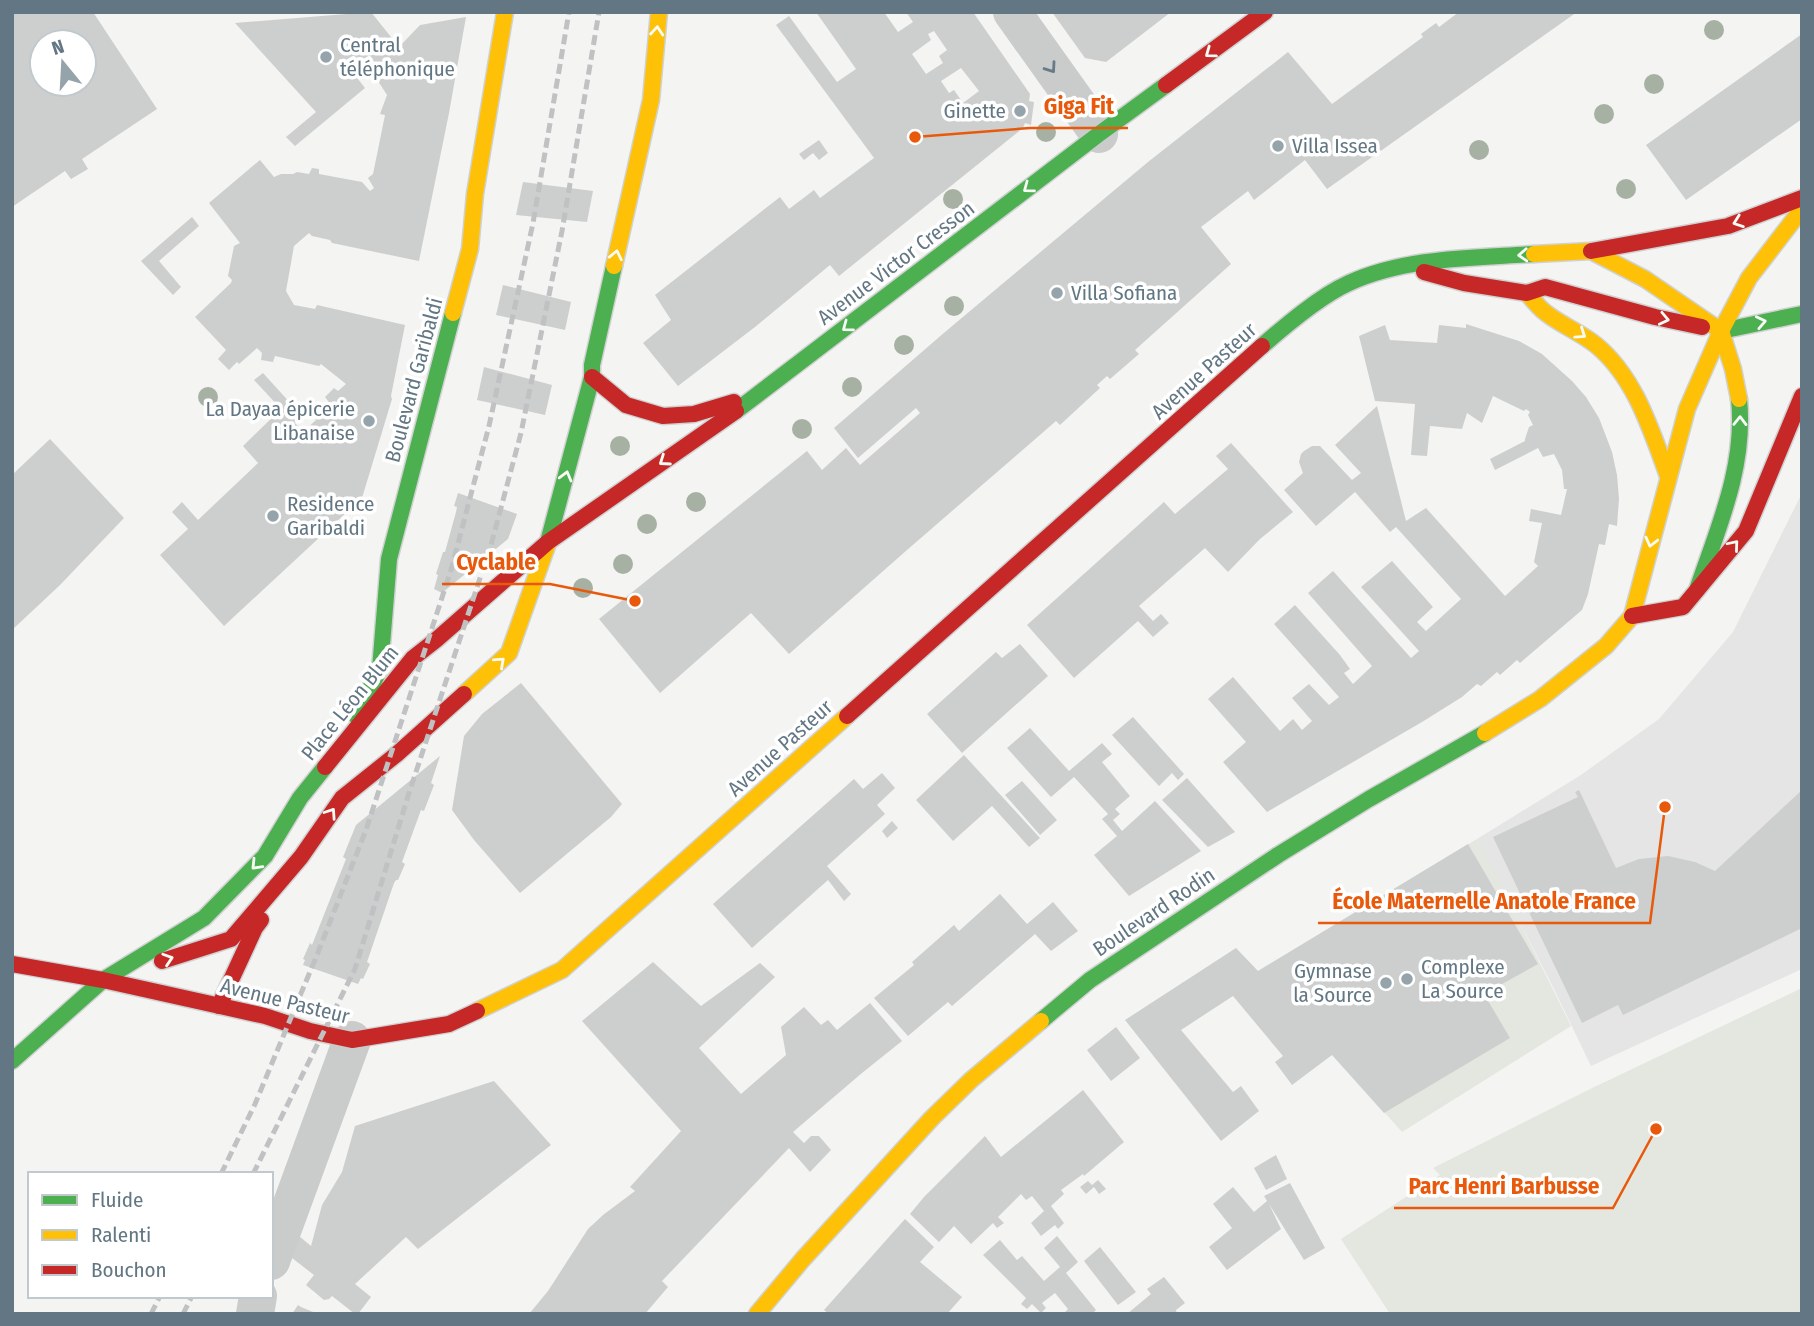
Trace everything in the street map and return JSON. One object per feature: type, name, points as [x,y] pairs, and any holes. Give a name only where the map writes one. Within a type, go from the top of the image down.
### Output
[{"type":"main road","name":"Boulevard Garibaldi","points":[[338,750],[380,669],[390,559],[470,249],[475,194],[505,12]]},
{"type":"main road","points":[[219,1006],[255,928],[342,797],[397,754],[509,653],[548,542],[592,377],[592,365],[651,100],[659,12]]},
{"type":"main road","name":"Avenue Victor Cresson","points":[[548,542],[759,394],[1099,134],[1265,12]]},
{"type":"main road","name":"Avenue Pasteur","points":[[12,964],[103,980],[265,1016],[310,1031],[352,1040],[449,1024],[562,970],[1268,341],[1323,298],[1349,283],[1403,266],[1465,258],[1591,251],[1669,238],[1728,226],[1802,198]]},
{"type":"main road","points":[[1802,209],[1749,278],[1721,331],[1687,409],[1632,616],[1683,607],[1746,531],[1802,396]]},
{"type":"main road","points":[[1591,251],[1645,279],[1721,331],[1738,390],[1741,425],[1730,489],[1697,590]]},
{"type":"main road","points":[[1403,266],[1464,283],[1527,293],[1545,287],[1655,317],[1721,331],[1802,314]]},
{"type":"main road","points":[[1527,293],[1544,312],[1583,335],[1604,352],[1619,370],[1634,390],[1668,476]]},
{"type":"main road","points":[[592,377],[626,405],[663,416],[694,414],[759,394]]},
{"type":"main road","name":"Place Léon Blum","points":[[103,980],[204,918],[265,856],[300,798],[413,658],[548,542]]},
{"type":"main road","name":"Boulevard Rodin","points":[[757,1314],[803,1259],[932,1118],[971,1080],[1090,979],[1278,855],[1540,699],[1606,646],[1632,616]]},
{"type":"main road","points":[[12,1061],[103,980],[230,939],[301,857]]},
{"type":"street","points":[[1012,12],[1099,134]]},
{"type":"street","points":[[273,1256],[352,1040]]},
{"type":"shaded area","points":[[1802,493],[1802,969],[1591,1066],[1477,839],[1581,775],[1659,719],[1733,632]]},
{"type":"shaded area","name":"Complexe La Source","points":[[1477,839],[1571,1026],[1402,1132],[1258,971]]},
{"type":"shaded area","points":[[1802,988],[1802,1314],[1390,1314],[1341,1239],[1440,1175],[1433,1168],[1586,1091]]},
{"type":"building","points":[[12,12],[93,12],[157,109],[82,159],[88,169],[71,179],[65,171],[12,207]]},
{"type":"building","points":[[371,12],[399,47],[420,25],[466,17],[419,261],[332,243],[309,233],[294,246],[286,291],[294,305],[315,309],[317,305],[405,325],[392,399],[362,498],[224,626],[160,555],[188,529],[172,512],[182,502],[198,520],[258,463],[243,446],[281,409],[254,380],[263,373],[302,416],[295,423],[303,432],[316,420],[314,416],[328,401],[325,397],[334,388],[338,391],[346,384],[321,364],[319,366],[275,356],[273,362],[261,360],[262,353],[257,348],[229,370],[218,359],[226,350],[195,317],[231,283],[232,280],[228,276],[234,246],[240,243],[209,203],[260,160],[274,177],[297,172],[309,174],[312,168],[319,169],[319,174],[362,182],[370,191],[374,188],[368,178],[373,174],[385,115],[380,114],[387,95],[378,81],[381,78],[372,67],[358,79],[365,88],[295,146],[286,137],[316,112],[235,23]]},
{"type":"building","points":[[816,12],[884,12],[898,32],[913,22],[906,12],[973,12],[1030,94],[1029,101],[1034,102],[1031,125],[1025,123],[1023,128],[839,276],[830,265],[678,386],[643,343],[671,320],[655,295],[780,197],[789,209],[814,190],[820,198],[874,158],[776,25],[789,16],[837,82],[856,69]],"holes":[[[934,31],[947,50],[939,56],[943,63],[926,74],[912,54],[931,40],[928,34]],[[961,68],[979,91],[963,103],[954,90],[949,93],[941,81]]]},
{"type":"building","points":[[1052,12],[1171,12],[1106,62],[1085,58]]},
{"type":"building","points":[[1459,12],[1577,12],[1327,189],[1305,160],[1254,200],[1248,191],[1201,227],[1231,264],[1135,350],[1139,354],[1110,379],[1107,376],[1097,385],[1100,388],[1060,425],[1056,421],[789,654],[751,613],[660,693],[599,619],[807,451],[822,470],[846,448],[860,465],[920,413],[916,408],[858,458],[834,428],[1148,162],[1288,52],[1332,104],[1423,37],[1421,34],[1436,23],[1439,27]]},
{"type":"building","points":[[1802,34],[1802,119],[1686,200],[1646,145]]},
{"type":"building","points":[[819,140],[828,153],[819,160],[813,153],[804,160],[799,154]]},
{"type":"building","points":[[523,182],[593,191],[587,222],[516,215]]},
{"type":"building","points":[[192,217],[199,226],[159,261],[181,287],[173,295],[141,261]]},
{"type":"building","points":[[503,285],[571,302],[565,330],[496,315]]},
{"type":"building","points":[[1466,324],[1519,341],[1542,354],[1586,397],[1599,418],[1612,452],[1619,499],[1617,526],[1609,524],[1605,545],[1599,544],[1582,610],[1520,663],[1517,660],[1500,675],[1497,672],[1481,686],[1477,684],[1462,697],[1422,722],[1267,812],[1223,762],[1246,742],[1208,699],[1233,677],[1280,731],[1293,719],[1302,730],[1312,721],[1292,698],[1309,684],[1329,705],[1339,697],[1274,624],[1295,605],[1340,655],[1350,669],[1344,673],[1353,684],[1372,666],[1308,593],[1333,571],[1411,658],[1419,651],[1361,587],[1392,561],[1433,607],[1417,622],[1426,631],[1461,599],[1396,527],[1390,532],[1355,492],[1316,526],[1284,490],[1303,473],[1299,462],[1301,454],[1312,446],[1320,446],[1352,480],[1361,473],[1335,445],[1377,406],[1406,521],[1426,508],[1505,596],[1538,566],[1534,562],[1542,523],[1529,521],[1531,509],[1561,515],[1567,489],[1564,489],[1562,470],[1554,454],[1543,457],[1538,448],[1495,470],[1490,459],[1525,441],[1529,427],[1533,425],[1528,415],[1530,412],[1526,409],[1524,411],[1493,396],[1482,423],[1467,413],[1462,429],[1430,426],[1427,456],[1411,455],[1415,404],[1375,401],[1359,336],[1385,325],[1390,340],[1437,343],[1439,325],[1466,328]]},
{"type":"building","points":[[484,367],[552,385],[545,415],[477,400]]},
{"type":"building","points":[[50,439],[124,518],[60,585],[12,630],[12,475]]},
{"type":"building","points":[[1231,443],[1293,512],[1260,539],[1228,572],[1205,548],[1139,606],[1153,621],[1161,614],[1169,623],[1153,637],[1138,621],[1074,678],[1027,625],[1164,502],[1175,514],[1228,469],[1216,456]]},
{"type":"building","points":[[458,493],[517,514],[508,539],[442,593],[434,589],[438,575],[436,574],[456,512],[457,507],[454,506]]},
{"type":"building","points":[[1020,644],[1048,676],[962,753],[927,714],[996,652],[1002,658]]},
{"type":"building","points":[[521,683],[622,804],[611,817],[520,893],[452,810],[464,736],[482,714]]},
{"type":"building","points":[[1133,717],[1184,774],[1178,780],[1172,773],[1159,786],[1112,735]]},
{"type":"building","points":[[1030,728],[1069,771],[1102,743],[1112,754],[1102,762],[1130,796],[1115,809],[1120,814],[1113,820],[1122,831],[1155,801],[1201,851],[1129,896],[1094,855],[1117,836],[1102,819],[1108,814],[1074,777],[1051,797],[1007,748]]},
{"type":"building","points":[[964,755],[1040,838],[1029,847],[992,806],[953,841],[916,800]]},
{"type":"building","points":[[440,756],[431,783],[434,785],[424,811],[421,810],[402,862],[405,864],[394,883],[363,979],[361,978],[358,984],[303,965],[303,959],[310,943],[312,945],[346,859],[343,857],[356,825]]},
{"type":"building","points":[[882,773],[895,788],[877,805],[885,814],[827,866],[851,894],[844,901],[828,880],[752,948],[713,904],[854,779],[863,789]]},
{"type":"building","points":[[1187,778],[1235,832],[1208,847],[1162,800]]},
{"type":"building","points":[[1022,781],[1057,820],[1040,835],[1005,795]]},
{"type":"building","points":[[1579,790],[1616,868],[1639,859],[1668,856],[1695,862],[1715,871],[1802,790],[1802,928],[1623,1015],[1618,1005],[1582,1023],[1493,837],[1578,797],[1575,792]]},
{"type":"building","points":[[892,821],[898,828],[887,838],[882,831]]},
{"type":"building","name":"Complexe La Source","points":[[1468,844],[1538,964],[1484,994],[1510,1038],[1384,1113],[1332,1055],[1292,1085],[1275,1062],[1283,1056],[1233,996],[1181,1030],[1233,1092],[1241,1086],[1259,1111],[1221,1141],[1125,1020],[1236,948],[1258,971]]},
{"type":"building","points":[[1000,894],[1027,924],[1053,902],[1078,931],[1051,951],[1035,934],[952,1006],[948,1002],[908,1036],[874,998],[914,965],[912,962],[954,925],[959,931]]},
{"type":"building","points":[[653,962],[701,1006],[760,963],[775,977],[699,1048],[741,1094],[786,1055],[781,1027],[804,1007],[821,1025],[828,1020],[837,1030],[870,1003],[902,1041],[793,1132],[804,1143],[811,1136],[819,1136],[831,1150],[810,1172],[789,1148],[662,1281],[668,1287],[645,1314],[529,1314],[548,1291],[588,1229],[635,1191],[630,1187],[681,1131],[582,1021]]},
{"type":"building","points":[[1116,1027],[1140,1058],[1111,1081],[1087,1050]]},
{"type":"building","points":[[494,1081],[551,1145],[418,1249],[406,1237],[355,1284],[371,1297],[358,1314],[332,1296],[324,1300],[306,1285],[314,1275],[292,1258],[299,1236],[311,1246],[322,1205],[342,1172],[355,1126]]},
{"type":"building","points":[[1083,1090],[1124,1142],[1084,1176],[1083,1174],[1061,1190],[1064,1194],[1051,1206],[1064,1223],[1058,1229],[1055,1225],[1041,1236],[1031,1223],[1044,1211],[1032,1196],[1026,1200],[1021,1194],[998,1217],[1004,1223],[997,1228],[993,1223],[971,1244],[954,1226],[939,1242],[910,1214],[985,1136],[1001,1157]]},
{"type":"building","points":[[1276,1155],[1287,1179],[1266,1190],[1254,1168]]},
{"type":"building","points":[[1098,1180],[1106,1189],[1099,1194],[1094,1187],[1086,1194],[1080,1187],[1088,1181],[1092,1185]]},
{"type":"building","points":[[1290,1183],[1325,1248],[1304,1260],[1269,1204],[1281,1229],[1227,1270],[1209,1247],[1232,1228],[1213,1204],[1233,1187],[1254,1212],[1267,1201],[1264,1196]]},
{"type":"building","points":[[905,1219],[934,1247],[920,1262],[962,1297],[947,1314],[829,1314],[824,1310]]},
{"type":"building","points":[[1057,1236],[1078,1262],[1066,1273],[1096,1310],[1092,1314],[1063,1314],[1068,1309],[1055,1293],[1042,1303],[1046,1308],[1041,1313],[1032,1304],[1027,1309],[1021,1304],[1026,1298],[983,1255],[1000,1240],[1017,1260],[1022,1256],[1044,1281],[1060,1267],[1044,1248]]},
{"type":"building","points":[[1100,1247],[1136,1292],[1118,1305],[1084,1261]]},
{"type":"building","points":[[1164,1277],[1185,1303],[1176,1310],[1177,1314],[1127,1314],[1151,1294],[1147,1289]]},
{"type":"building","points":[[298,1305],[301,1307],[318,1314],[292,1314]]},
{"type":"railway","points":[[222,1172],[255,1104],[366,830],[451,570],[489,426],[533,223],[569,12]]},
{"type":"railway","points":[[254,1172],[355,969],[409,793],[491,545],[521,433],[562,231],[599,12]]},
{"type":"railway","points":[[151,1314],[159,1298]]},
{"type":"railway","points":[[183,1314],[191,1298]]},
{"type":"traffic: fast","points":[[736,411],[1166,85]]},
{"type":"traffic: fast","points":[[1262,346],[1327,295],[1371,274],[1440,260],[1534,254]]},
{"type":"traffic: fast","points":[[548,542],[592,377],[592,365],[614,266]]},
{"type":"traffic: fast","points":[[356,716],[380,669],[389,559],[453,313]]},
{"type":"traffic: fast","points":[[1721,331],[1802,314]]},
{"type":"traffic: fast","points":[[1697,590],[1734,473],[1740,424],[1739,399]]},
{"type":"traffic: fast","points":[[1041,1021],[1090,980],[1278,855],[1485,733]]},
{"type":"traffic: fast","points":[[12,1061],[103,980],[204,918],[265,856],[300,798],[325,767]]},
{"type":"traffic: slow","points":[[453,313],[470,249],[475,194],[505,12]]},
{"type":"traffic: slow","points":[[614,266],[651,100],[659,12]]},
{"type":"traffic: slow","points":[[1721,331],[1749,278],[1802,209]]},
{"type":"traffic: slow","points":[[1534,254],[1591,251],[1645,279],[1721,331],[1739,399]]},
{"type":"traffic: slow","points":[[1527,293],[1546,313],[1584,336],[1610,358],[1640,405],[1668,476]]},
{"type":"traffic: slow","points":[[1485,733],[1540,699],[1606,646],[1632,616],[1687,409],[1721,331]]},
{"type":"traffic: slow","points":[[464,694],[509,653],[548,543]]},
{"type":"traffic: slow","points":[[477,1011],[562,970],[847,716]]},
{"type":"traffic: slow","points":[[757,1314],[803,1259],[932,1118],[971,1080],[1041,1021]]},
{"type":"traffic: jam","points":[[1166,85],[1265,12]]},
{"type":"traffic: jam","points":[[1591,251],[1728,226],[1802,198]]},
{"type":"traffic: jam","points":[[1424,272],[1464,283],[1527,293],[1545,287],[1702,327]]},
{"type":"traffic: jam","points":[[847,716],[1262,346]]},
{"type":"traffic: jam","points":[[592,377],[626,405],[663,416],[694,414],[734,402]]},
{"type":"traffic: jam","points":[[1632,616],[1683,607],[1746,531],[1802,396]]},
{"type":"traffic: jam","points":[[325,767],[413,658],[548,542],[736,411]]},
{"type":"traffic: jam","points":[[162,961],[231,939],[301,857],[342,798],[397,754],[464,694]]},
{"type":"traffic: jam","points":[[219,1006],[261,920]]},
{"type":"traffic: jam","points":[[12,964],[103,980],[265,1016],[310,1031],[352,1040],[449,1024],[477,1011]]},
{"type":"place","name":"Central téléphonique","points":[[326,57]]},
{"type":"place","name":"Ginette","points":[[1020,111]]},
{"type":"place","name":"Giga Fit","points":[[915,137]]},
{"type":"place","name":"Villa Issea","points":[[1278,146]]},
{"type":"place","name":"Villa Sofiana","points":[[1057,293]]},
{"type":"place","name":"La Dayaa épicerie Libanaise","points":[[369,421]]},
{"type":"place","name":"Residence Garibaldi","points":[[273,516]]},
{"type":"place","name":"Cyclable","points":[[635,601]]},
{"type":"place","name":"École Maternelle Anatole France","points":[[1665,807]]},
{"type":"place","name":"Complexe La Source","points":[[1407,979]]},
{"type":"place","name":"Gymnase la Source","points":[[1386,983]]},
{"type":"place","name":"Parc Henri Barbusse","points":[[1656,1129]]}]
